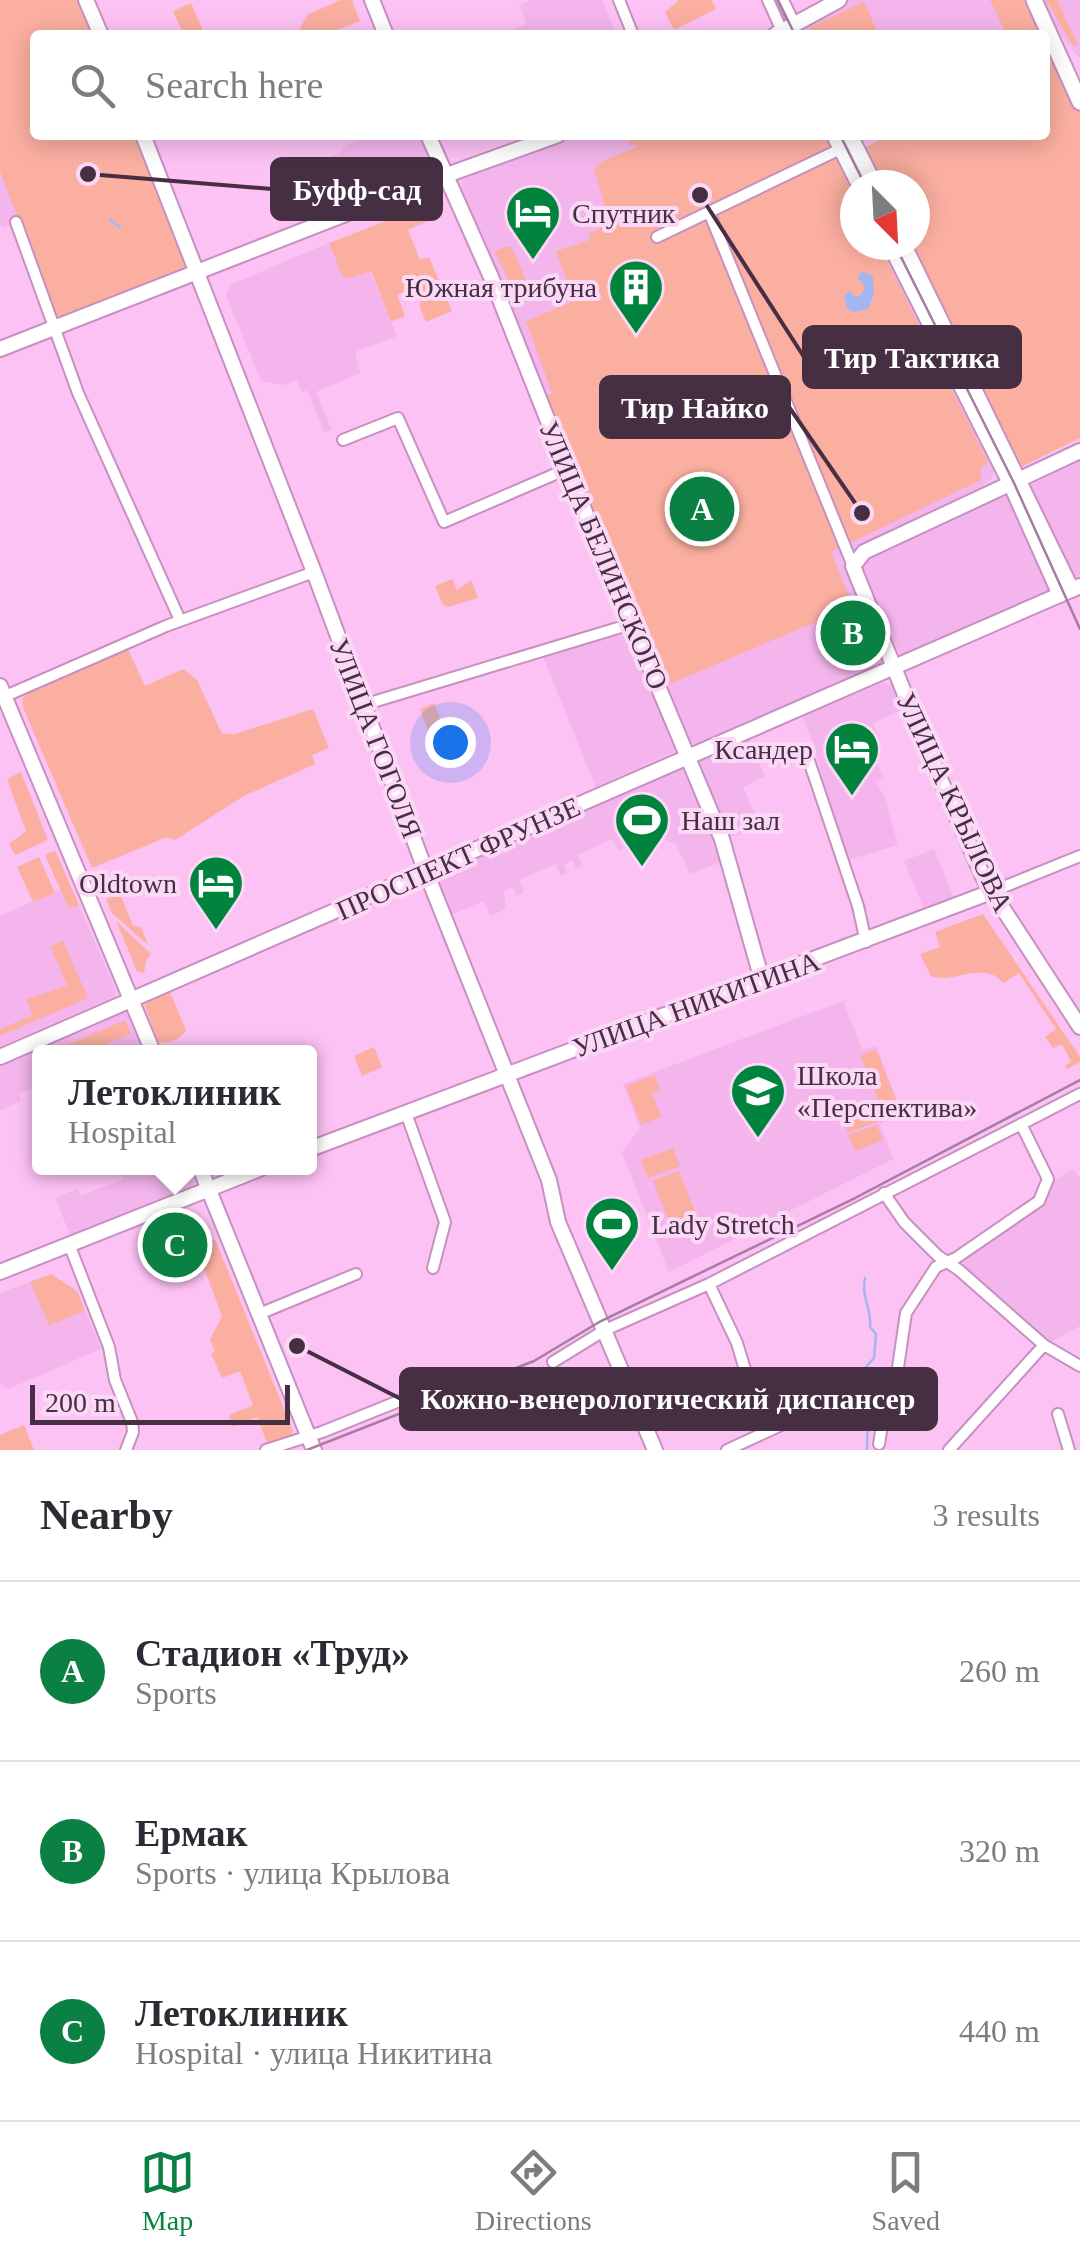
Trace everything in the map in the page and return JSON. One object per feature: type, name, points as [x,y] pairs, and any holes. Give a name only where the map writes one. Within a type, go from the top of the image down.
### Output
[{"type":"main road","points":[[1034,0],[1049,30]]},
{"type":"main road","points":[[1050,32],[1080,102]]},
{"type":"main road","points":[[1056,44],[1080,78]]},
{"type":"street","points":[[86,0],[99,30]]},
{"type":"street","points":[[372,0],[384,30]]},
{"type":"street","points":[[619,0],[632,30]]},
{"type":"street","points":[[768,0],[786,30]]},
{"type":"street","points":[[783,0],[787,30]]},
{"type":"street","points":[[790,30],[839,0]]},
{"type":"street","name":"УЛИЦА ГОГОЛЯ","points":[[144,140],[549,1180],[558,1222],[655,1450]]},
{"type":"street","name":"УЛИЦА БЕЛИНСКОГО","points":[[430,140],[722,839],[762,980]]},
{"type":"street","points":[[0,350],[544,140]]},
{"type":"street","points":[[837,140],[852,170]]},
{"type":"street","points":[[852,140],[867,170]]},
{"type":"street","points":[[657,237],[834,152]]},
{"type":"street","points":[[709,212],[854,566]]},
{"type":"street","points":[[16,222],[115,482],[180,620]]},
{"type":"street","points":[[898,260],[1071,590]]},
{"type":"street","points":[[911,260],[1016,482]]},
{"type":"street","points":[[343,440],[398,418],[444,522],[567,469]]},
{"type":"street","points":[[854,566],[864,552],[1080,451]]},
{"type":"street","name":"УЛИЦА КРЫЛОВА","points":[[854,566],[894,669],[991,892],[1080,1028]]},
{"type":"street","points":[[150,1045],[2,694],[180,620],[314,572]]},
{"type":"street","name":"ПРОСПЕКТ ФРУНЗЕ","points":[[0,1057],[1071,590]]},
{"type":"street","points":[[363,705],[631,624]]},
{"type":"street","points":[[806,752],[858,906],[866,942]]},
{"type":"street","name":"УЛИЦА НИКИТИНА","points":[[317,1146],[866,942],[1080,856]]},
{"type":"street","points":[[553,1362],[605,1330],[710,1284],[1080,1094]]},
{"type":"street","points":[[406,1113],[446,1222],[433,1268]]},
{"type":"street","points":[[878,1444],[882,1425],[892,1408],[906,1314],[936,1267],[1039,1200],[1048,1179],[1021,1124]]},
{"type":"street","points":[[203,1175],[311,1443]]},
{"type":"street","points":[[0,1272],[243,1175]]},
{"type":"street","points":[[884,1194],[904,1222],[945,1262],[960,1270],[1044,1345],[1080,1366]]},
{"type":"street","points":[[69,1244],[109,1347],[132,1422],[133,1432],[126,1450]]},
{"type":"street","points":[[259,1314],[356,1274]]},
{"type":"street","points":[[710,1284],[737,1343],[756,1406],[768,1431]]},
{"type":"street","points":[[949,1450],[1044,1345]]},
{"type":"street","points":[[266,1450],[311,1443],[414,1395]]},
{"type":"street","points":[[1058,1414],[1069,1450]]},
{"type":"street","points":[[727,1450],[801,1416]]},
{"type":"shaded area","points":[[0,0],[82,0],[94,30],[30,30],[30,140],[140,140],[191,267],[57,321],[0,171]]},
{"type":"shaded area","points":[[341,0],[352,0],[360,21],[337,30],[299,30],[308,14]]},
{"type":"shaded area","points":[[531,0],[602,0],[615,30],[513,30],[527,24],[519,5]]},
{"type":"shaded area","points":[[679,0],[712,0],[716,9],[674,30],[665,12]]},
{"type":"shaded area","points":[[846,0],[1023,0],[1038,30],[802,30],[804,21]]},
{"type":"shaded area","points":[[990,0],[1023,0],[1038,30],[1005,30]]},
{"type":"shaded area","points":[[1043,0],[1080,0],[1080,59],[1058,31]]},
{"type":"shaded area","points":[[1046,0],[1057,0],[1078,44],[1073,46]]},
{"type":"shaded area","points":[[864,1],[876,29],[810,30]]},
{"type":"shaded area","points":[[191,3],[203,30],[182,30],[173,11]]},
{"type":"shaded area","points":[[1050,61],[1055,64],[1080,112],[1080,438],[1021,467],[918,260],[930,260],[930,170],[873,170],[862,149],[879,140],[1050,140]]},
{"type":"shaded area","points":[[0,121],[36,214],[2,228],[0,224]]},
{"type":"shaded area","points":[[358,140],[422,140],[430,166],[421,176],[345,206],[324,159],[343,151],[342,147]]},
{"type":"shaded area","points":[[562,140],[834,140],[847,170],[840,170],[840,260],[892,260],[996,465],[992,478],[980,488],[840,556],[881,663],[696,744],[690,742],[547,406],[461,185],[462,179]]},
{"type":"shaded area","points":[[629,140],[826,140],[841,170],[840,260],[887,260],[988,462],[980,470],[981,480],[831,552],[853,606],[670,684],[547,406],[547,396],[552,393],[526,321],[574,301],[556,251],[590,240],[588,234],[600,229],[598,222],[608,218],[594,169],[605,160],[637,147],[631,146]]},
{"type":"shaded area","points":[[435,202],[441,215],[408,230],[420,260],[429,257],[452,311],[426,322],[420,308],[420,286],[397,295],[405,316],[391,322],[371,271],[350,278],[342,276],[329,243]]},
{"type":"shaded area","points":[[329,243],[342,276],[350,278],[370,271],[397,336],[355,352],[360,373],[316,392],[332,430],[324,432],[307,390],[302,392],[297,380],[284,385],[261,381],[226,295],[230,285]]},
{"type":"shaded area","points":[[506,246],[512,248],[527,282],[525,289],[515,293],[495,252]]},
{"type":"shaded area","points":[[1080,461],[1080,575],[1072,578],[1029,489],[1030,485]]},
{"type":"shaded area","points":[[1011,493],[1052,590],[900,655],[861,564]]},
{"type":"shaded area","points":[[452,579],[457,590],[471,580],[478,598],[443,605],[435,586]]},
{"type":"shaded area","points":[[619,635],[632,641],[676,746],[673,752],[596,787],[543,657]]},
{"type":"shaded area","points":[[127,647],[145,686],[183,669],[197,680],[222,734],[235,734],[313,709],[329,748],[312,755],[315,764],[244,796],[175,840],[167,837],[92,868],[22,699],[32,689]]},
{"type":"shaded area","points":[[884,682],[894,687],[903,709],[873,723],[879,739],[869,744],[884,778],[876,782],[885,798],[898,845],[844,861],[814,745],[802,716]]},
{"type":"shaded area","points":[[434,703],[447,737],[433,743],[420,709]]},
{"type":"shaded area","points":[[749,739],[765,776],[743,787],[760,826],[727,839],[699,764]]},
{"type":"shaded area","points":[[682,768],[724,861],[690,874],[676,844],[653,835],[633,844],[629,836],[620,840],[624,848],[618,851],[612,839],[578,855],[582,867],[576,869],[573,861],[569,862],[564,865],[567,873],[561,876],[556,864],[519,880],[524,892],[517,895],[513,887],[504,891],[506,909],[490,916],[484,901],[448,916],[435,876]]},
{"type":"shaded area","points":[[21,772],[48,840],[15,855],[9,844],[26,831],[7,779]]},
{"type":"shaded area","points":[[934,849],[955,902],[926,914],[904,861]]},
{"type":"shaded area","points":[[55,850],[79,905],[69,909],[45,855]]},
{"type":"shaded area","points":[[39,857],[55,893],[33,902],[17,867]]},
{"type":"shaded area","points":[[70,885],[116,990],[115,996],[0,1047],[0,916]]},
{"type":"shaded area","points":[[120,893],[133,926],[141,927],[148,945],[112,913],[106,899]]},
{"type":"shaded area","points":[[983,914],[1080,1062],[1067,1069],[1065,1066],[1071,1062],[1062,1044],[1053,1048],[1045,1037],[1056,1029],[1019,973],[1003,983],[987,973],[931,976],[920,954],[940,947],[935,932]]},
{"type":"shaded area","points":[[116,921],[151,954],[144,973],[137,971]]},
{"type":"shaded area","points":[[63,941],[88,998],[0,1036],[0,1029],[33,1015],[26,1000],[67,985],[50,946]]},
{"type":"shaded area","points":[[169,990],[186,1030],[174,1040],[158,1042],[145,1006],[149,999]]},
{"type":"shaded area","name":"Школа «Перспектива»","points":[[843,1001],[862,1050],[876,1046],[903,1115],[880,1124],[893,1159],[669,1272],[622,1152],[640,1128],[623,1084]]},
{"type":"shaded area","points":[[121,1011],[130,1015],[142,1045],[43,1045]]},
{"type":"shaded area","points":[[125,1020],[131,1034],[105,1045],[67,1045]]},
{"type":"shaded area","points":[[374,1047],[382,1067],[362,1076],[354,1056]]},
{"type":"shaded area","points":[[876,1049],[899,1108],[884,1114],[860,1055]]},
{"type":"shaded area","points":[[32,1050],[32,1088],[19,1094],[21,1101],[0,1111],[0,1064]]},
{"type":"shaded area","points":[[655,1075],[660,1089],[652,1093],[661,1117],[641,1125],[626,1086]]},
{"type":"shaded area","points":[[875,1103],[881,1120],[848,1133],[842,1116]]},
{"type":"shaded area","points":[[877,1125],[883,1140],[855,1151],[848,1135]]},
{"type":"shaded area","points":[[673,1148],[680,1166],[648,1178],[641,1160]]},
{"type":"shaded area","points":[[1074,1169],[1080,1179],[1080,1326],[1051,1342],[963,1270],[964,1255],[1039,1208],[1053,1181]]},
{"type":"shaded area","points":[[679,1171],[698,1220],[672,1230],[653,1181]]},
{"type":"shaded area","points":[[122,1175],[192,1175],[194,1182],[188,1189],[71,1237],[55,1198],[77,1189],[81,1196],[123,1179]]},
{"type":"shaded area","points":[[215,1239],[293,1431],[290,1437],[268,1445],[257,1417],[233,1427],[229,1415],[253,1405],[240,1371],[222,1378],[211,1354],[215,1351],[210,1340],[222,1316],[196,1247]]},
{"type":"shaded area","points":[[51,1274],[77,1291],[101,1349],[8,1389],[0,1383],[0,1293]]},
{"type":"shaded area","points":[[51,1274],[77,1291],[85,1311],[49,1325],[30,1282]]},
{"type":"shaded area","points":[[24,1425],[34,1450],[0,1450],[0,1435]]},
{"type":"water","points":[[862,272],[873,276],[874,294],[868,309],[853,312],[847,308],[844,296],[850,291],[856,297],[862,294],[865,286],[857,278]]},
{"type":"waterway","points":[[110,220],[120,227]]},
{"type":"waterway","points":[[865,1278],[870,1327],[876,1334],[874,1358],[865,1368],[857,1394],[868,1408],[867,1450]]},
{"type":"tram line","points":[[778,0],[793,30]]},
{"type":"tram line","points":[[842,140],[858,170]]},
{"type":"tram line","points":[[902,260],[1014,483],[1080,629]]},
{"type":"tram line","points":[[307,1450],[534,1361],[601,1321],[855,1198],[1080,1080]]},
{"type":"place","name":"Буфф-сад","points":[[88,174]]},
{"type":"place","name":"Тир Тактика","points":[[700,195]]},
{"type":"place","name":"Спутник","points":[[533,262]]},
{"type":"place","name":"Южная трибуна","points":[[636,336]]},
{"type":"place","name":"Стадион «Труд»","points":[[702,509]]},
{"type":"place","name":"Тир Найко","points":[[862,513]]},
{"type":"place","name":"Ермак","points":[[853,633]]},
{"type":"place","name":"Ксандер","points":[[852,798]]},
{"type":"place","name":"Наш зал","points":[[642,869]]},
{"type":"place","name":"Oldtown","points":[[216,932]]},
{"type":"place","name":"Школа «Перспектива»","points":[[758,1140]]},
{"type":"place","name":"Летоклиник","points":[[175,1245]]},
{"type":"place","name":"Lady Stretch","points":[[612,1273]]},
{"type":"place","name":"Кожно-венерологический диспансер","points":[[297,1346]]}]
